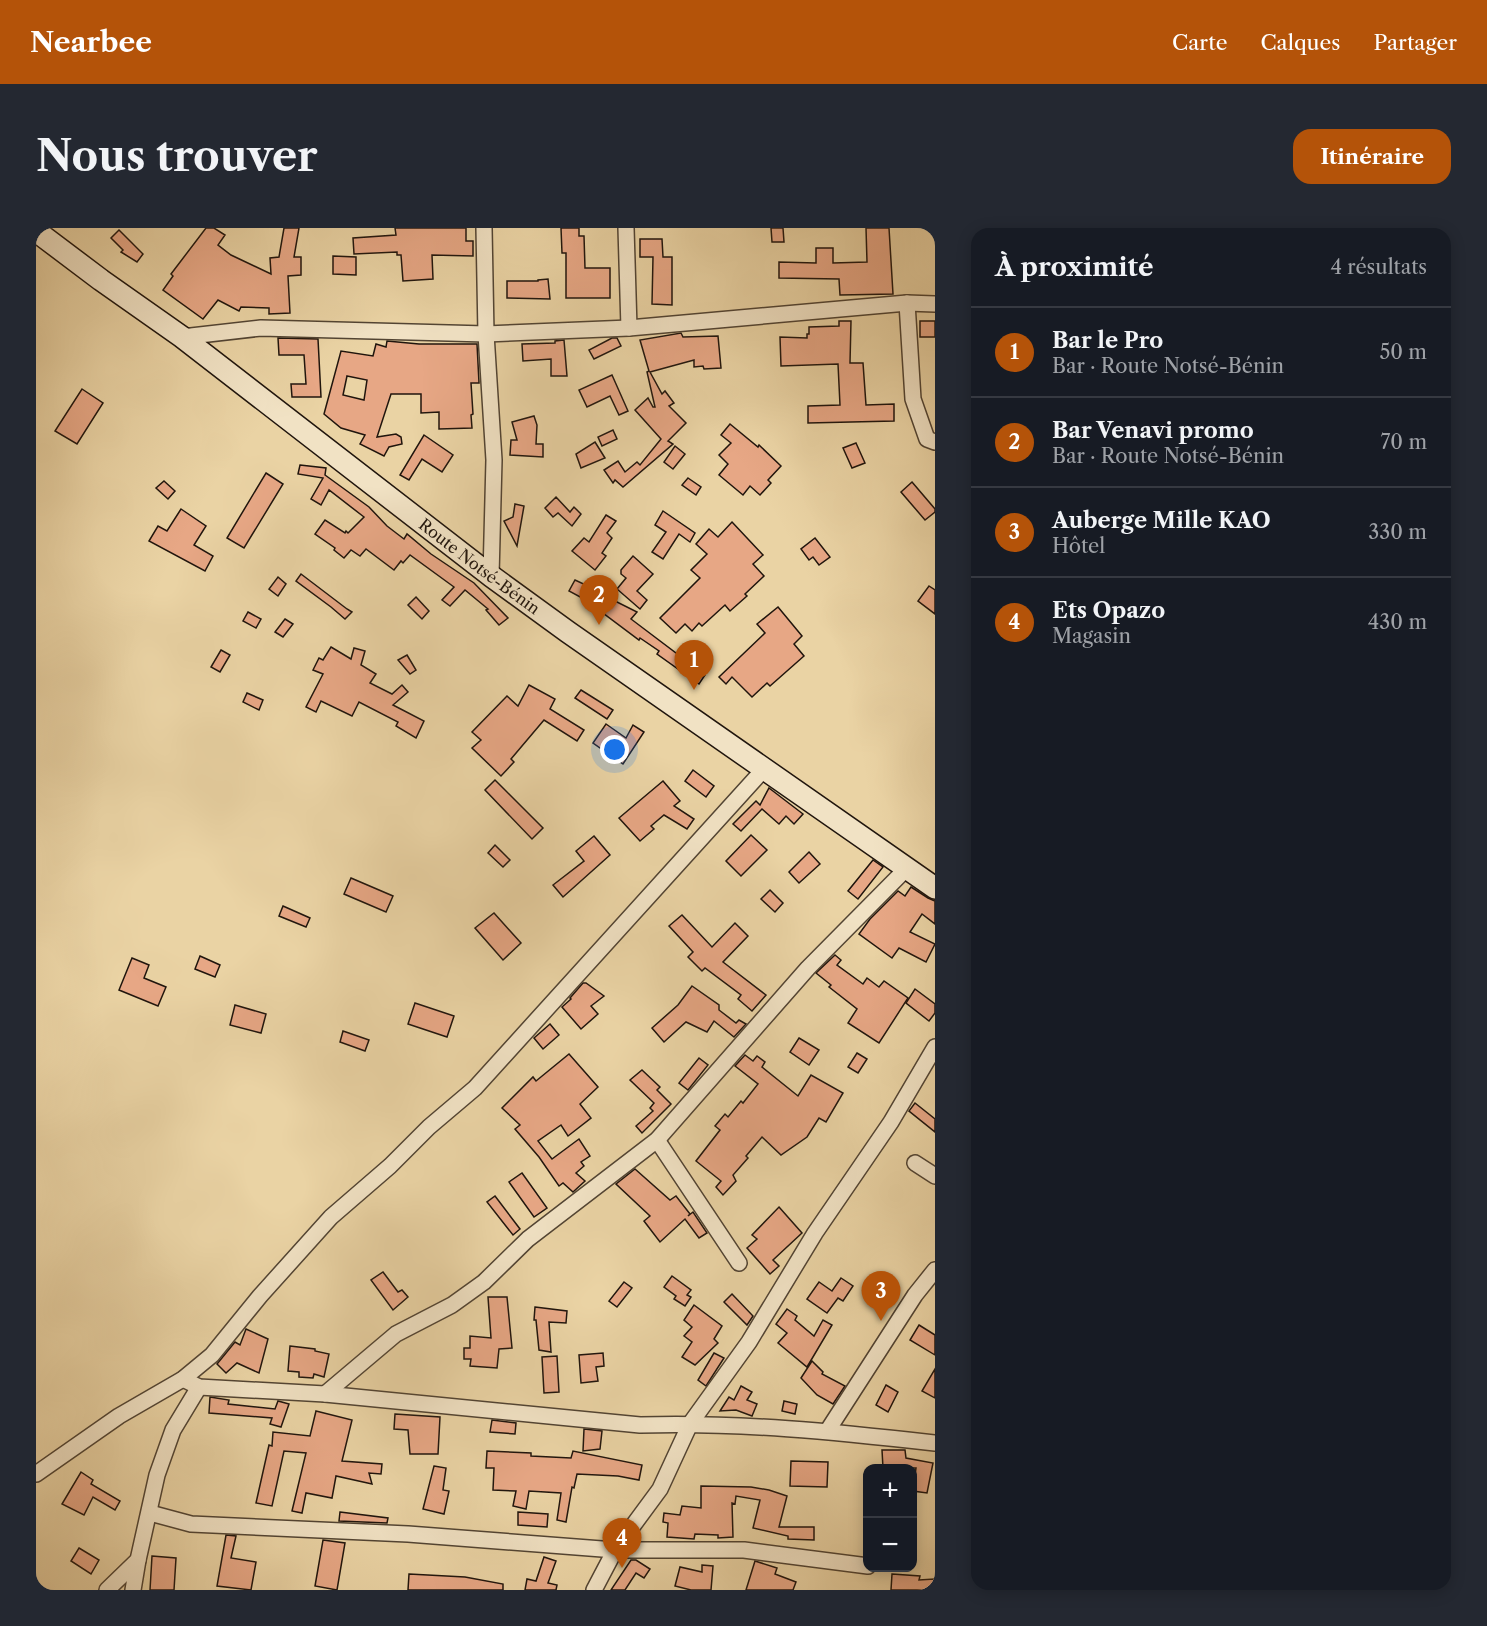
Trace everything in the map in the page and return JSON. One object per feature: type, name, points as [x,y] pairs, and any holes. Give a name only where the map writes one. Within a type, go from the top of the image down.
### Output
[{"type":"main road","name":"Route Notsé-Bénin","points":[[36,231],[182,337],[491,576],[935,888]]},
{"type":"street","points":[[484,228],[486,334],[494,460],[491,576]]},
{"type":"street","points":[[626,228],[629,328]]},
{"type":"street","points":[[182,337],[261,328],[486,334],[629,328],[907,303],[935,304]]},
{"type":"street","points":[[907,303],[913,399],[927,439],[935,442]]},
{"type":"street","points":[[36,1474],[119,1416],[183,1379],[212,1355],[260,1296],[331,1218],[475,1088],[764,769]]},
{"type":"street","points":[[325,1394],[396,1334],[452,1305],[484,1282],[528,1239],[657,1140],[808,968],[906,868]]},
{"type":"street","points":[[594,1590],[615,1550],[660,1489],[690,1424],[749,1342],[815,1233],[891,1122],[935,1047]]},
{"type":"street","points":[[657,1140],[739,1263]]},
{"type":"street","points":[[915,1163],[935,1176]]},
{"type":"street","points":[[828,1430],[915,1295],[935,1270]]},
{"type":"street","points":[[183,1379],[199,1387],[325,1394],[640,1425],[690,1424],[828,1430],[935,1443]]},
{"type":"street","points":[[134,1590],[138,1560],[157,1474],[174,1430],[199,1387]]},
{"type":"street","points":[[150,1513],[191,1524],[408,1534],[615,1550],[744,1551],[863,1566]]},
{"type":"street","points":[[106,1590],[138,1560]]},
{"type":"building","points":[[206,228],[214,228],[225,235],[218,245],[231,255],[271,274],[270,258],[279,257],[284,228],[299,228],[294,257],[301,257],[301,275],[288,276],[290,313],[269,314],[269,308],[241,307],[239,311],[218,300],[203,319],[163,290],[173,276],[171,274]]},
{"type":"building","points":[[395,228],[466,228],[466,241],[473,241],[473,256],[432,255],[433,279],[403,281],[401,255],[397,255],[397,252],[354,254],[353,238],[396,235]]},
{"type":"building","points":[[561,228],[579,228],[579,236],[584,236],[585,268],[610,268],[610,298],[566,298],[566,253],[562,253]]},
{"type":"building","points":[[771,228],[783,228],[784,242],[772,242]]},
{"type":"building","points":[[866,228],[889,228],[893,294],[840,295],[839,279],[779,278],[779,262],[816,263],[816,248],[833,248],[833,263],[867,262]]},
{"type":"building","points":[[119,230],[143,254],[137,262],[121,252],[123,250],[111,238]]},
{"type":"building","points":[[640,239],[662,239],[663,257],[672,257],[672,305],[652,304],[653,257],[640,257]]},
{"type":"building","points":[[333,256],[356,257],[356,275],[333,274]]},
{"type":"building","points":[[548,279],[550,299],[507,298],[507,281]]},
{"type":"building","points":[[839,321],[851,321],[850,363],[863,363],[866,405],[894,404],[894,421],[808,423],[808,406],[840,405],[838,364],[781,366],[780,337],[807,338],[809,327],[839,326]]},
{"type":"building","points":[[920,321],[935,321],[935,337],[920,337]]},
{"type":"building","points":[[681,333],[683,337],[718,336],[721,368],[694,367],[694,360],[650,372],[662,394],[665,391],[674,403],[669,406],[686,423],[668,441],[673,444],[623,487],[615,480],[613,483],[604,470],[618,461],[625,472],[637,462],[640,465],[661,439],[635,410],[648,398],[655,407],[647,372],[649,371],[640,340]]},
{"type":"building","points":[[278,338],[318,339],[321,397],[292,397],[291,384],[306,384],[304,355],[279,355]]},
{"type":"building","points":[[612,338],[617,338],[621,346],[594,359],[589,350]]},
{"type":"building","points":[[564,340],[567,376],[551,376],[551,359],[523,361],[522,344],[555,343],[555,341]]},
{"type":"building","points":[[387,341],[419,344],[477,344],[479,383],[471,383],[472,428],[439,429],[439,412],[421,413],[421,394],[391,394],[377,437],[396,434],[401,437],[402,444],[389,447],[384,456],[360,444],[365,435],[341,428],[324,414],[341,351],[373,356],[376,344],[386,347]],"holes":[[[347,376],[367,380],[364,400],[343,395]]]},
{"type":"building","points":[[612,375],[628,411],[619,415],[610,396],[587,407],[579,390]]},
{"type":"building","points":[[82,389],[103,403],[77,444],[55,431]]},
{"type":"building","points":[[534,416],[537,425],[536,444],[543,444],[543,457],[510,455],[511,440],[517,440],[512,422]]},
{"type":"building","points":[[730,424],[758,447],[759,445],[781,466],[768,480],[771,483],[760,495],[750,486],[743,495],[719,475],[728,464],[719,455],[731,443],[721,435]]},
{"type":"building","points":[[613,430],[617,439],[602,446],[598,437]]},
{"type":"building","points":[[424,435],[453,455],[442,472],[422,459],[409,480],[400,475]]},
{"type":"building","points":[[595,442],[605,458],[581,468],[576,454]]},
{"type":"building","points":[[856,443],[865,463],[852,468],[843,448]]},
{"type":"building","points":[[675,446],[685,454],[673,469],[664,462]]},
{"type":"building","points":[[300,465],[326,468],[325,475],[369,507],[387,526],[404,539],[407,534],[431,554],[474,583],[508,618],[499,625],[486,610],[488,609],[465,590],[450,606],[442,600],[454,587],[410,555],[394,570],[366,549],[360,556],[351,550],[344,558],[334,550],[335,548],[315,534],[325,520],[348,533],[364,517],[329,490],[321,505],[311,499],[323,478],[298,474]]},
{"type":"building","points":[[266,473],[283,484],[244,548],[227,538]]},
{"type":"building","points":[[688,478],[701,487],[696,495],[682,485]]},
{"type":"building","points":[[164,481],[175,491],[168,499],[156,488]]},
{"type":"building","points":[[912,482],[935,509],[935,512],[925,520],[901,492]]},
{"type":"building","points":[[556,497],[570,512],[574,507],[581,514],[572,526],[558,513],[553,517],[545,508]]},
{"type":"building","points":[[515,504],[524,506],[517,546],[504,521],[513,517]]},
{"type":"building","points":[[181,509],[206,526],[194,545],[213,556],[205,571],[149,541],[158,526],[167,531]]},
{"type":"building","points":[[663,511],[695,533],[690,542],[679,534],[663,559],[652,552],[666,532],[655,525]]},
{"type":"building","points":[[606,515],[616,521],[607,533],[612,538],[602,553],[606,556],[595,570],[572,551],[584,538],[589,542]]},
{"type":"building","points":[[732,522],[763,555],[753,564],[764,576],[730,611],[725,605],[702,626],[699,623],[692,631],[685,624],[676,633],[660,618],[700,578],[691,570],[707,554],[696,544],[709,529],[718,537]]},
{"type":"building","points":[[815,538],[830,557],[819,565],[813,557],[809,560],[801,549]]},
{"type":"building","points":[[633,556],[653,574],[637,591],[647,600],[640,609],[617,589],[626,578],[621,574],[621,570]]},
{"type":"building","points":[[301,574],[352,612],[345,619],[296,581]]},
{"type":"building","points":[[278,577],[286,584],[278,596],[269,589]]},
{"type":"building","points":[[575,580],[588,586],[582,598],[569,591]]},
{"type":"building","points":[[929,586],[935,590],[935,614],[918,601]]},
{"type":"building","points":[[416,597],[429,611],[422,619],[408,605]]},
{"type":"building","points":[[613,600],[637,612],[631,619],[705,675],[699,684],[657,654],[659,651],[640,638],[639,640],[603,613]]},
{"type":"building","points":[[778,607],[802,636],[794,644],[804,656],[770,686],[767,683],[752,697],[732,677],[726,684],[719,677],[765,633],[757,624]]},
{"type":"building","points":[[248,612],[261,619],[256,628],[243,621]]},
{"type":"building","points":[[285,619],[293,624],[283,637],[275,632]]},
{"type":"building","points":[[331,647],[351,659],[354,648],[365,651],[361,665],[376,674],[370,683],[392,694],[402,685],[408,692],[393,705],[424,721],[416,738],[396,726],[398,722],[359,702],[352,716],[321,701],[316,712],[306,707],[323,674],[313,670],[319,658],[323,660]]},
{"type":"building","points":[[221,650],[230,655],[220,672],[211,667]]},
{"type":"building","points":[[407,655],[416,670],[410,674],[398,660]]},
{"type":"building","points":[[529,685],[555,699],[550,709],[584,730],[577,741],[544,720],[511,759],[514,762],[501,776],[472,748],[481,740],[472,732],[507,696],[518,706]]},
{"type":"building","points":[[581,690],[613,710],[607,719],[575,698]]},
{"type":"building","points":[[247,693],[263,700],[259,710],[243,702]]},
{"type":"building","points":[[606,724],[626,738],[633,725],[644,732],[623,764],[593,743]]},
{"type":"building","points":[[693,770],[714,786],[706,797],[685,781]]},
{"type":"building","points":[[495,780],[543,828],[532,839],[485,790]]},
{"type":"building","points":[[663,781],[680,801],[674,806],[694,819],[687,829],[664,815],[651,826],[654,829],[640,841],[619,818]]},
{"type":"building","points":[[769,788],[803,814],[794,824],[786,816],[779,824],[762,809],[741,831],[733,824],[756,801],[760,805]]},
{"type":"building","points":[[751,835],[767,850],[741,876],[726,861]]},
{"type":"building","points":[[594,836],[610,855],[563,897],[553,885],[584,861],[576,851]]},
{"type":"building","points":[[495,845],[510,860],[503,867],[488,853]]},
{"type":"building","points":[[809,852],[820,864],[799,883],[789,872]]},
{"type":"building","points":[[873,860],[883,867],[858,899],[848,891]]},
{"type":"building","points":[[351,878],[393,896],[386,912],[344,894]]},
{"type":"building","points":[[911,887],[935,901],[935,924],[922,914],[910,932],[935,944],[926,962],[899,948],[892,958],[859,934],[870,919],[898,891],[905,896]]},
{"type":"building","points":[[770,890],[783,903],[775,912],[761,899]]},
{"type":"building","points":[[283,906],[310,918],[306,927],[279,916]]},
{"type":"building","points":[[494,913],[521,943],[503,960],[475,928]]},
{"type":"building","points":[[682,915],[712,947],[735,923],[748,936],[723,962],[766,995],[752,1011],[738,999],[741,995],[705,968],[702,971],[688,957],[693,952],[669,926]]},
{"type":"building","points":[[835,955],[841,960],[837,965],[863,984],[867,978],[879,987],[884,981],[908,998],[879,1043],[848,1023],[857,1009],[829,987],[831,985],[816,973]]},
{"type":"building","points":[[200,956],[220,965],[215,977],[195,969]]},
{"type":"building","points":[[132,958],[149,965],[144,978],[166,987],[158,1006],[119,990]]},
{"type":"building","points":[[583,983],[604,996],[591,1006],[598,1014],[581,1029],[562,1007]]},
{"type":"building","points":[[692,986],[719,1005],[719,1010],[736,1023],[739,1020],[746,1024],[734,1037],[714,1021],[707,1032],[686,1022],[664,1042],[652,1028],[678,1005]]},
{"type":"building","points":[[915,989],[935,1004],[935,1013],[929,1021],[906,1003]]},
{"type":"building","points":[[415,1003],[454,1016],[447,1037],[408,1024]]},
{"type":"building","points":[[235,1005],[266,1014],[261,1033],[230,1025]]},
{"type":"building","points":[[550,1024],[559,1035],[543,1049],[534,1038]]},
{"type":"building","points":[[343,1031],[369,1040],[365,1051],[340,1042]]},
{"type":"building","points":[[799,1038],[819,1050],[809,1065],[790,1052]]},
{"type":"building","points":[[857,1053],[867,1059],[858,1073],[848,1067]]},
{"type":"building","points":[[569,1054],[598,1087],[580,1104],[591,1118],[568,1136],[561,1125],[538,1141],[552,1159],[579,1139],[590,1156],[581,1162],[584,1166],[576,1173],[585,1181],[573,1192],[563,1183],[559,1186],[539,1157],[515,1129],[520,1125],[502,1108],[533,1077],[536,1081]]},
{"type":"building","points":[[745,1055],[753,1061],[757,1056],[765,1062],[762,1067],[798,1096],[811,1075],[843,1093],[826,1122],[819,1118],[807,1137],[781,1155],[762,1137],[733,1175],[736,1181],[723,1195],[716,1187],[721,1181],[696,1161],[720,1130],[715,1126],[725,1114],[728,1117],[741,1101],[743,1103],[758,1084],[735,1066]]},
{"type":"building","points":[[699,1058],[708,1065],[688,1090],[679,1083]]},
{"type":"building","points":[[642,1070],[660,1087],[657,1090],[671,1104],[642,1133],[636,1126],[653,1111],[650,1108],[654,1103],[630,1080]]},
{"type":"building","points":[[915,1103],[935,1119],[935,1132],[909,1111]]},
{"type":"building","points":[[635,1169],[670,1200],[676,1196],[690,1214],[688,1216],[693,1212],[707,1233],[699,1238],[685,1219],[660,1242],[644,1221],[650,1216],[616,1184]]},
{"type":"building","points":[[522,1173],[547,1208],[534,1217],[509,1182]]},
{"type":"building","points":[[495,1196],[520,1229],[513,1235],[487,1202]]},
{"type":"building","points":[[779,1207],[802,1233],[773,1260],[779,1266],[770,1274],[747,1248],[757,1239],[752,1235]]},
{"type":"building","points":[[383,1272],[398,1292],[402,1290],[408,1297],[393,1310],[371,1280]]},
{"type":"building","points":[[672,1276],[691,1290],[687,1295],[691,1297],[685,1306],[674,1299],[676,1296],[664,1287]]},
{"type":"building","points":[[841,1278],[853,1286],[843,1301],[838,1298],[827,1313],[807,1299],[819,1282],[832,1291]]},
{"type":"building","points":[[624,1282],[632,1288],[617,1307],[609,1301]]},
{"type":"building","points":[[732,1294],[753,1316],[747,1325],[724,1302]]},
{"type":"building","points":[[488,1297],[507,1297],[512,1348],[499,1349],[497,1368],[470,1366],[471,1359],[464,1359],[464,1348],[470,1348],[470,1336],[491,1338]]},
{"type":"building","points":[[694,1305],[722,1326],[714,1339],[718,1343],[695,1365],[682,1357],[692,1342],[684,1336],[692,1327],[684,1320]]},
{"type":"building","points":[[535,1307],[567,1311],[566,1323],[549,1322],[551,1352],[539,1350],[536,1320],[534,1320]]},
{"type":"building","points":[[787,1309],[797,1316],[795,1320],[814,1336],[823,1320],[832,1325],[807,1367],[778,1343],[787,1333],[776,1324]]},
{"type":"building","points":[[919,1325],[935,1335],[935,1355],[910,1340]]},
{"type":"building","points":[[246,1329],[268,1339],[259,1373],[237,1363],[226,1373],[217,1364],[235,1342],[240,1345]]},
{"type":"building","points":[[290,1346],[315,1349],[315,1351],[329,1354],[324,1377],[314,1374],[313,1378],[299,1377],[299,1372],[288,1371]]},
{"type":"building","points":[[603,1353],[604,1366],[596,1367],[598,1381],[581,1383],[579,1355]]},
{"type":"building","points":[[714,1353],[724,1358],[706,1386],[698,1380]]},
{"type":"building","points":[[557,1356],[559,1392],[544,1393],[542,1357]]},
{"type":"building","points":[[812,1361],[823,1372],[822,1374],[845,1386],[833,1404],[817,1395],[801,1378]]},
{"type":"building","points":[[935,1369],[935,1398],[922,1391]]},
{"type":"building","points":[[886,1385],[898,1392],[888,1412],[876,1405]]},
{"type":"building","points":[[741,1386],[752,1392],[747,1400],[757,1404],[752,1416],[736,1410],[720,1411],[729,1397],[734,1400]]},
{"type":"building","points":[[210,1397],[229,1400],[228,1404],[275,1409],[278,1401],[289,1404],[281,1427],[270,1424],[272,1418],[209,1413]]},
{"type":"building","points":[[784,1401],[797,1404],[795,1414],[782,1411]]},
{"type":"building","points":[[316,1411],[352,1420],[342,1461],[382,1464],[381,1474],[369,1473],[372,1484],[336,1476],[332,1498],[306,1493],[302,1513],[292,1511],[306,1453],[284,1451],[272,1506],[256,1503],[269,1445],[272,1446],[273,1432],[310,1436]]},
{"type":"building","points":[[395,1414],[440,1417],[438,1454],[410,1454],[408,1430],[394,1429]]},
{"type":"building","points":[[492,1420],[516,1423],[515,1434],[490,1432]]},
{"type":"building","points":[[584,1429],[602,1431],[600,1449],[583,1451]]},
{"type":"building","points":[[882,1450],[905,1450],[906,1458],[933,1463],[927,1493],[917,1492],[917,1464],[883,1464]]},
{"type":"building","points":[[487,1451],[571,1458],[573,1451],[642,1465],[639,1480],[618,1476],[577,1474],[574,1488],[572,1487],[566,1522],[557,1520],[561,1493],[529,1491],[526,1509],[513,1506],[516,1491],[493,1490],[494,1468],[486,1468]]},
{"type":"building","points":[[791,1461],[828,1462],[827,1487],[790,1486]]},
{"type":"building","points":[[434,1466],[446,1468],[443,1490],[449,1491],[444,1514],[423,1509]]},
{"type":"building","points":[[81,1472],[93,1480],[91,1484],[120,1501],[115,1510],[93,1497],[84,1515],[62,1504]]},
{"type":"building","points":[[701,1486],[751,1487],[787,1496],[779,1527],[814,1527],[814,1540],[788,1539],[788,1536],[753,1528],[760,1500],[736,1496],[735,1504],[732,1503],[733,1537],[718,1538],[718,1535],[695,1534],[694,1539],[667,1537],[668,1523],[663,1522],[664,1513],[680,1515],[682,1506],[701,1508]]},
{"type":"building","points":[[340,1512],[388,1518],[387,1523],[339,1521]]},
{"type":"building","points":[[518,1512],[548,1514],[547,1527],[518,1525]]},
{"type":"building","points":[[226,1535],[236,1536],[231,1558],[256,1562],[251,1590],[217,1586]]},
{"type":"building","points":[[323,1540],[345,1543],[337,1590],[315,1586]]},
{"type":"building","points":[[79,1548],[99,1560],[91,1574],[71,1561]]},
{"type":"building","points":[[152,1556],[176,1558],[174,1590],[150,1590]]},
{"type":"building","points":[[544,1557],[556,1561],[548,1583],[557,1585],[556,1590],[525,1590],[527,1579],[536,1581]]},
{"type":"building","points":[[631,1560],[636,1560],[650,1569],[644,1578],[636,1573],[625,1590],[611,1590]]},
{"type":"building","points":[[755,1561],[777,1568],[775,1574],[796,1582],[793,1590],[746,1590]]},
{"type":"building","points":[[702,1565],[713,1566],[711,1590],[691,1590],[675,1586],[680,1567],[702,1572]]},
{"type":"building","points":[[409,1574],[465,1577],[503,1584],[503,1590],[408,1590]]},
{"type":"building","points":[[892,1574],[920,1576],[919,1580],[935,1579],[935,1590],[891,1590]]},
{"type":"place","name":"Bar Venavi promo","points":[[599,625]]},
{"type":"place","name":"Bar le Pro","points":[[694,690]]},
{"type":"place","name":"Auberge Mille KAO","points":[[881,1321]]},
{"type":"place","name":"Ets Opazo","points":[[622,1568]]}]
